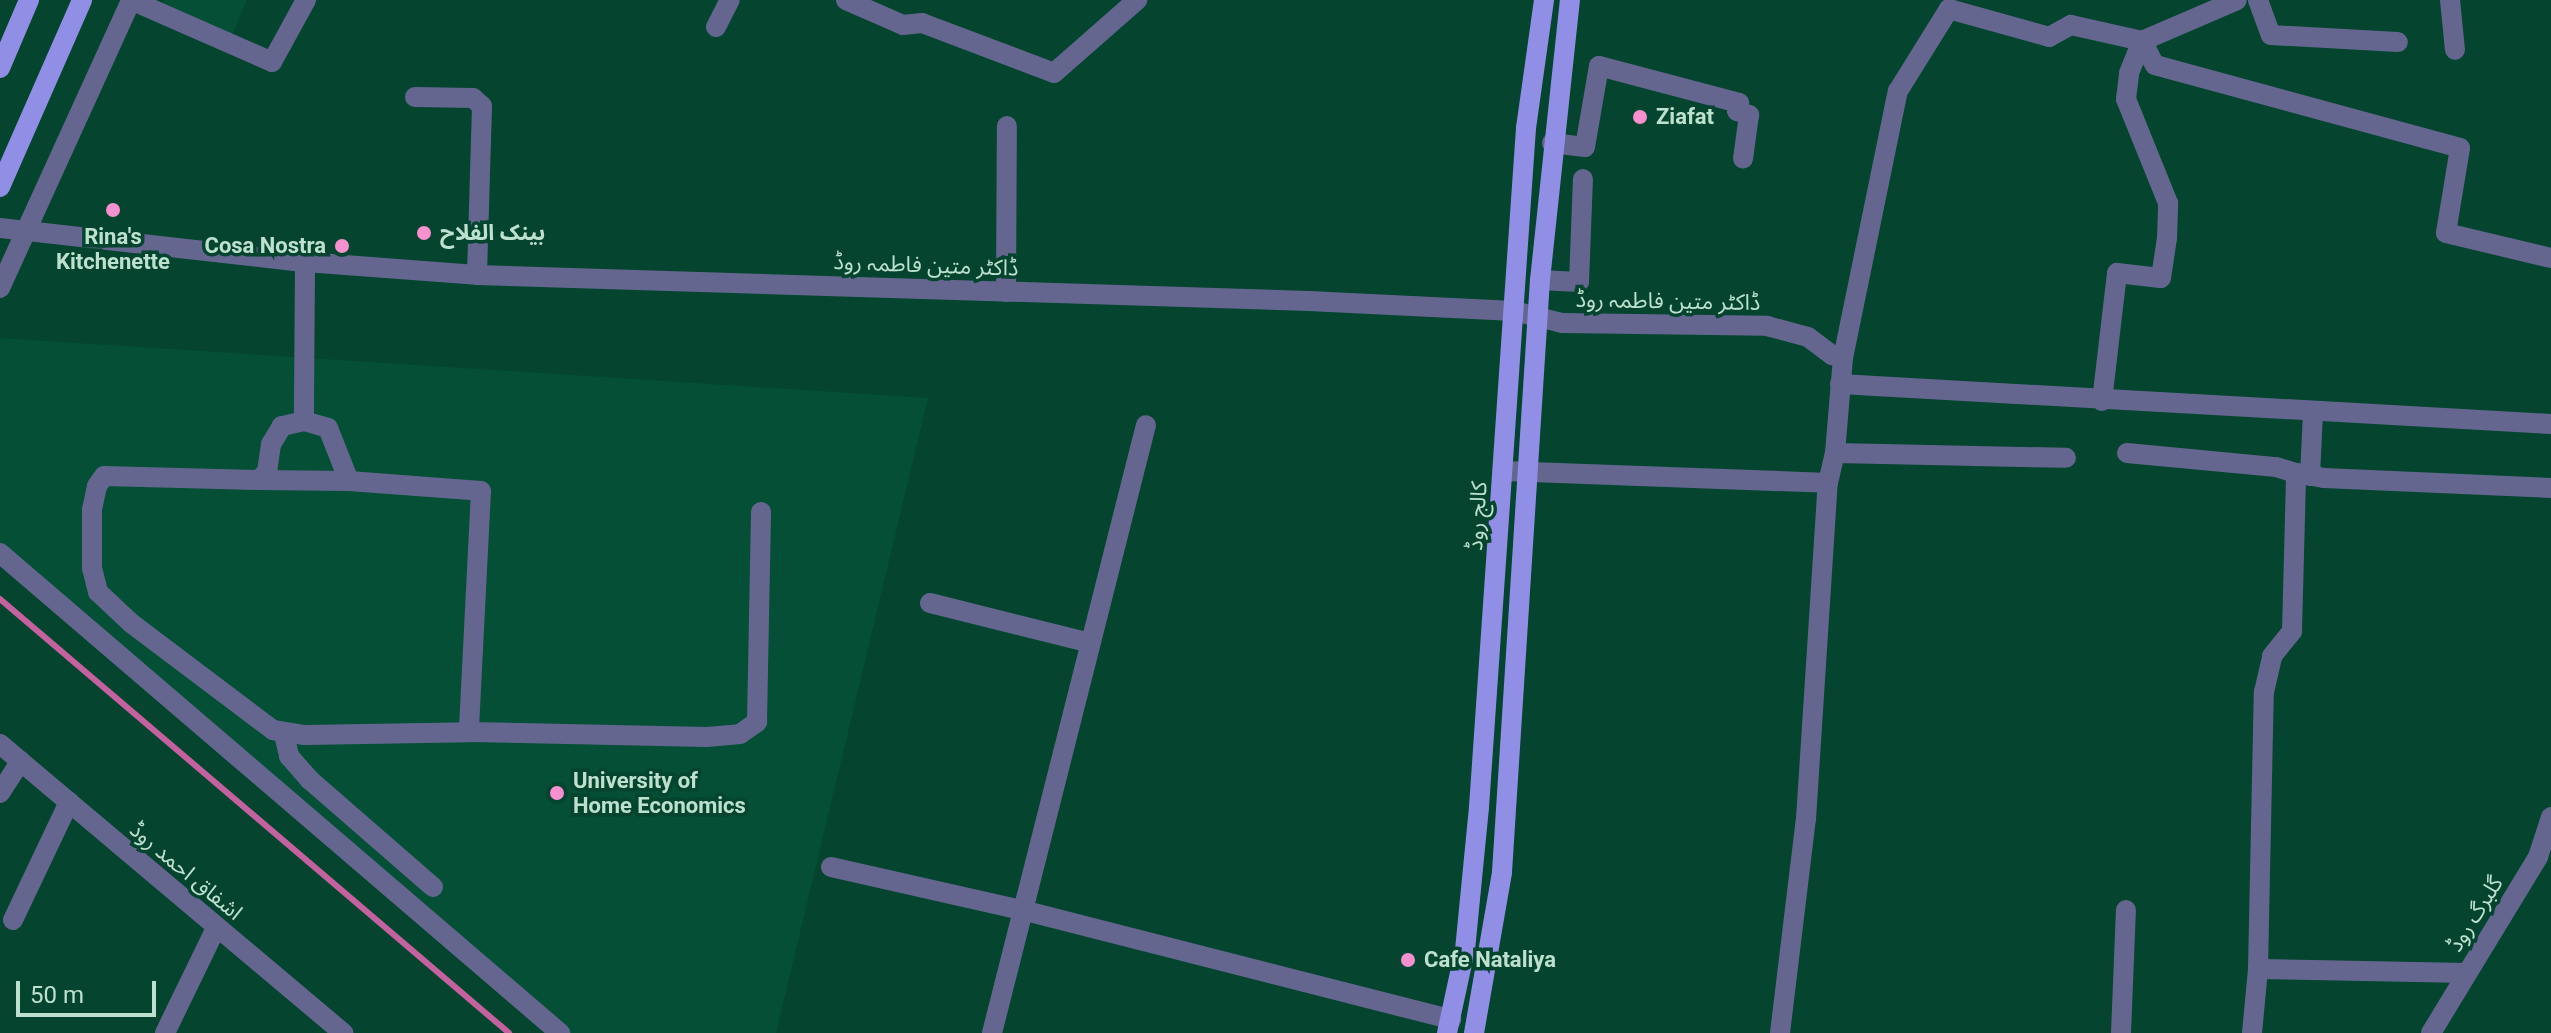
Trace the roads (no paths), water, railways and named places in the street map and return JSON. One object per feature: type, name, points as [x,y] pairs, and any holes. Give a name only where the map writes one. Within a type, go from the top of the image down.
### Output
[{"type":"main road","points":[[0,68],[29,0]]},
{"type":"main road","points":[[0,187],[82,0]]},
{"type":"main road","name":"کالج روڈ","points":[[1449,1026],[1465,950],[1476,835],[1526,128],[1544,0]]},
{"type":"main road","points":[[1474,1033],[1504,857],[1537,316],[1552,143],[1570,0]]},
{"type":"street","points":[[0,288],[131,0],[272,62],[306,0]]},
{"type":"street","points":[[716,27],[730,0]]},
{"type":"street","points":[[846,0],[903,25],[922,23],[1054,73],[1137,0]]},
{"type":"street","points":[[1780,1033],[1807,804],[1828,483],[1835,453],[1843,358],[1898,91],[1949,9],[2049,37],[2071,25],[2142,41],[2237,0]]},
{"type":"street","points":[[2258,0],[2271,35],[2398,42]]},
{"type":"street","points":[[2450,0],[2455,50]]},
{"type":"street","points":[[2142,41],[2155,65],[2460,148],[2446,233],[2551,258]]},
{"type":"street","points":[[2102,401],[2117,273],[2161,278],[2167,238],[2168,203],[2126,99],[2129,73],[2142,41]]},
{"type":"street","points":[[1552,143],[1585,147],[1599,66],[1739,103],[1737,111],[1749,115],[1743,159]]},
{"type":"street","points":[[415,97],[473,98],[482,106],[477,275]]},
{"type":"street","points":[[1006,292],[1007,126]]},
{"type":"street","points":[[1540,280],[1579,282],[1583,179]]},
{"type":"street","name":"ڈاکٹر متین فاطمہ روڈ","points":[[0,228],[305,262],[477,275],[1514,311],[1562,323],[1767,326],[1808,337],[1832,355],[1843,358]]},
{"type":"street","points":[[304,421],[305,262]]},
{"type":"street","points":[[1839,391],[2551,424]]},
{"type":"street","points":[[2252,1033],[2258,969],[2264,692],[2272,656],[2292,631],[2305,468],[2313,413]]},
{"type":"street","points":[[259,480],[267,472],[271,444],[282,426],[304,421],[328,428],[349,481]]},
{"type":"street","points":[[992,1033],[1146,425]]},
{"type":"street","points":[[1835,453],[2066,458]]},
{"type":"street","points":[[2127,453],[2551,488]]},
{"type":"street","points":[[1504,471],[1828,483]]},
{"type":"street","points":[[469,732],[481,491],[349,481],[104,476],[97,486],[92,509],[92,568],[98,592],[131,623],[273,730],[284,734],[469,732],[707,737],[740,734],[757,722],[761,512]]},
{"type":"street","points":[[0,553],[560,1033]]},
{"type":"street","points":[[930,603],[1090,643]]},
{"type":"street","points":[[284,734],[289,756],[310,780],[433,887]]},
{"type":"street","name":"اشفاق احمد روڈ","points":[[0,744],[343,1033]]},
{"type":"street","points":[[0,793],[21,761]]},
{"type":"street","points":[[13,920],[69,802]]},
{"type":"street","name":"گلبرگ روڈ","points":[[2431,1033],[2538,857],[2551,817]]},
{"type":"street","points":[[831,867],[1022,910],[1449,1026]]},
{"type":"street","points":[[2121,1033],[2126,910]]},
{"type":"street","points":[[165,1033],[216,928]]},
{"type":"street","points":[[2258,969],[2467,973]]},
{"type":"waterway","points":[[0,599],[509,1033]]},
{"type":"place","name":"Ziafat","points":[[1640,117]]},
{"type":"place","name":"Rina's Kitchenette","points":[[113,210]]},
{"type":"place","name":"بینک الفلاح","points":[[424,233]]},
{"type":"place","name":"Cosa Nostra","points":[[342,246]]},
{"type":"place","name":"University of Home Economics","points":[[557,793]]},
{"type":"place","name":"Cafe Nataliya","points":[[1408,960]]}]
